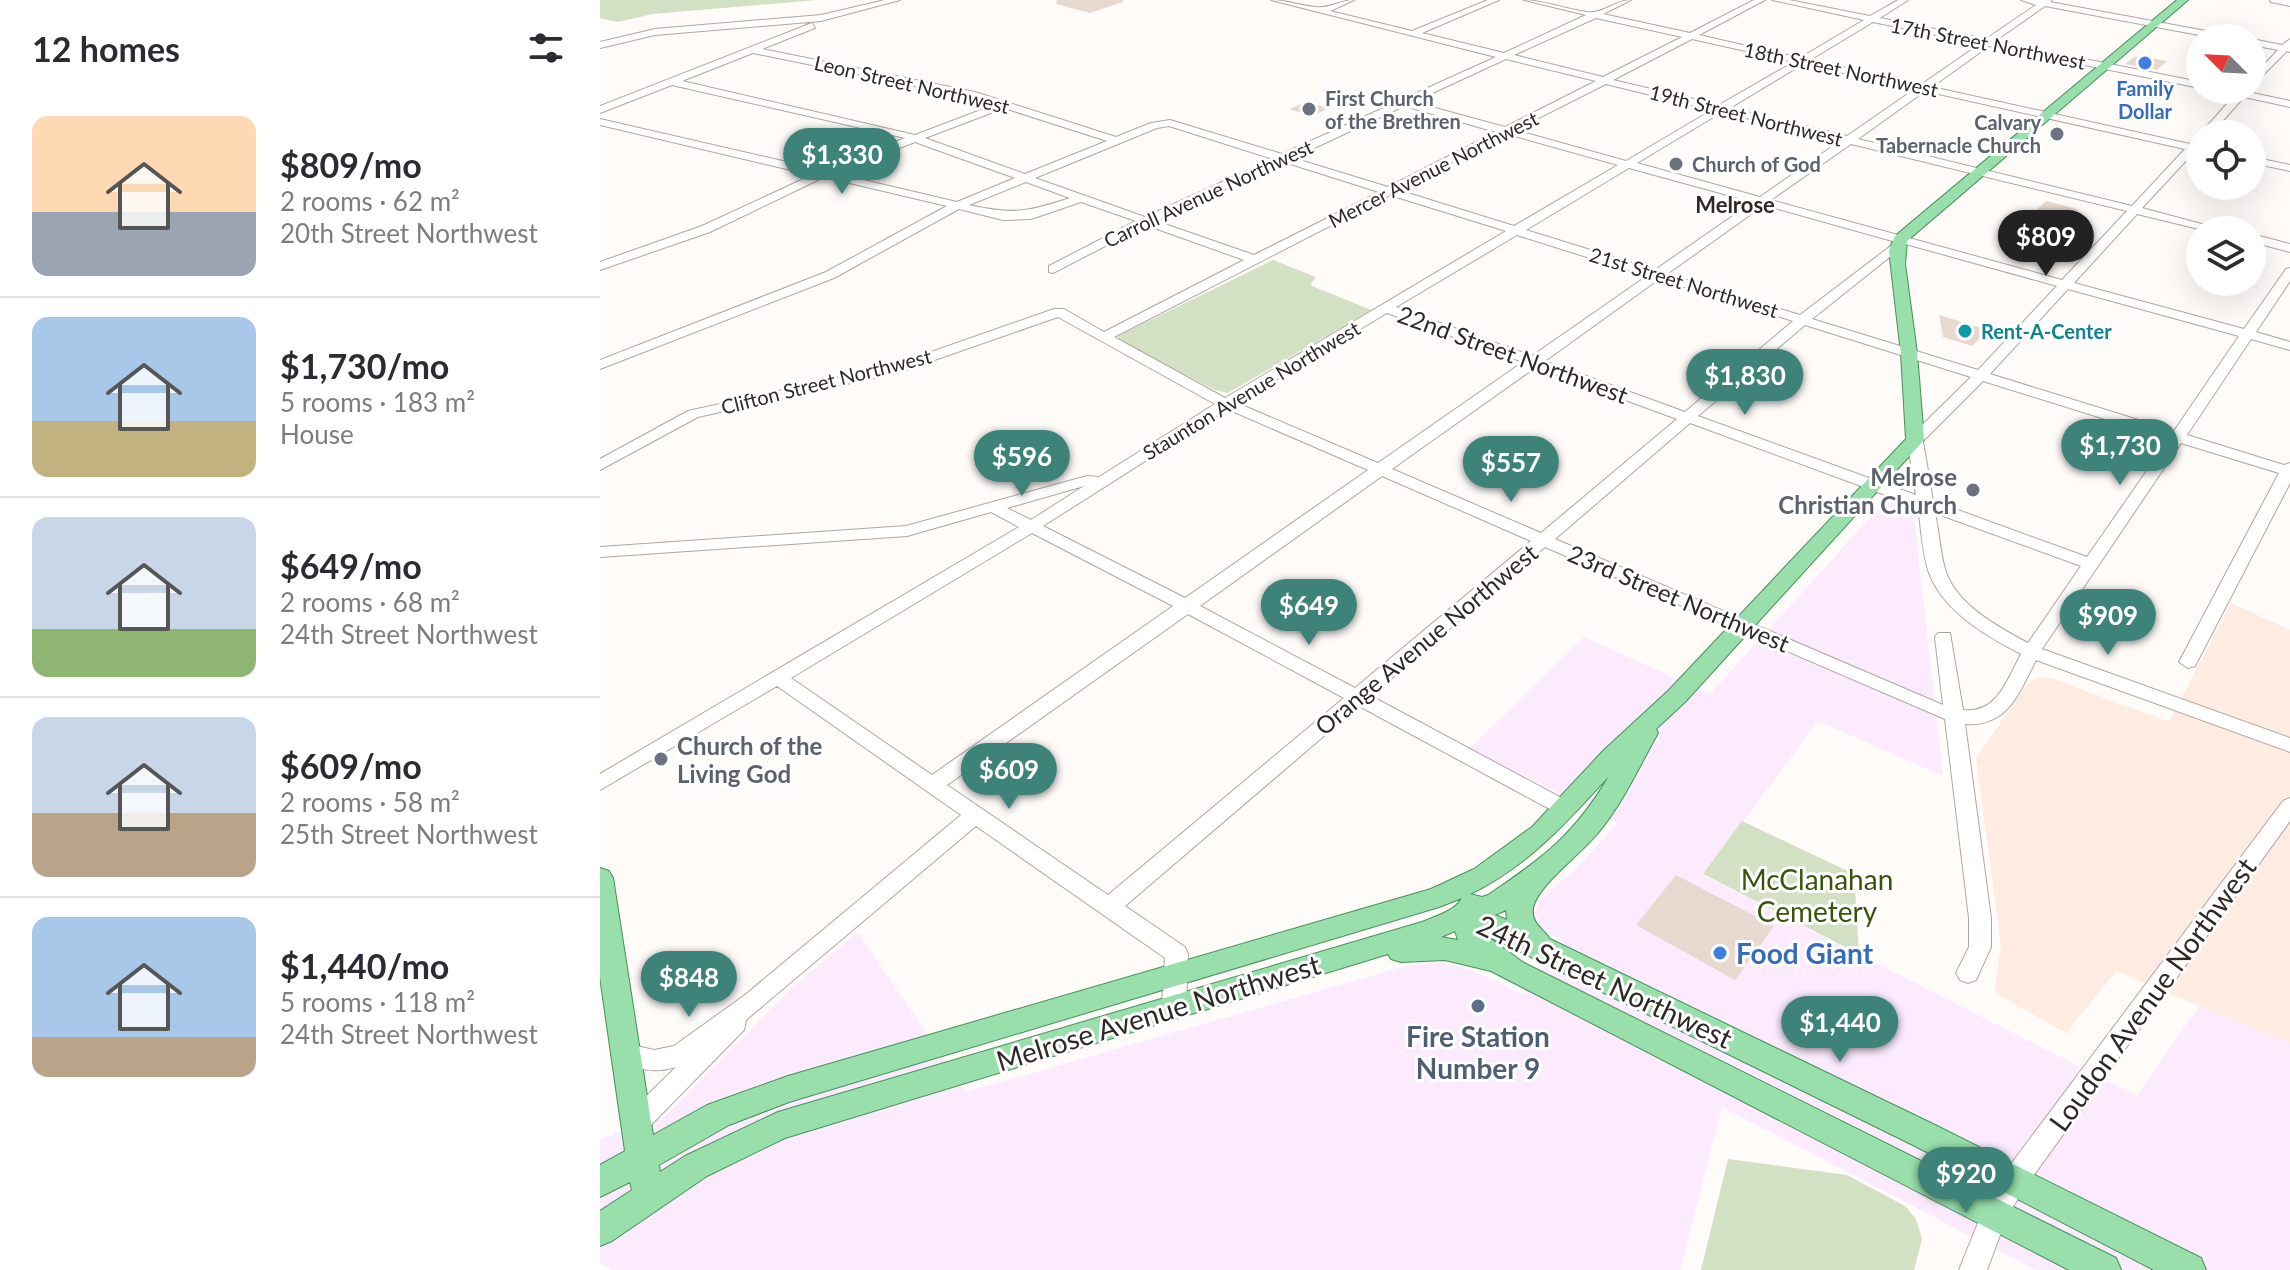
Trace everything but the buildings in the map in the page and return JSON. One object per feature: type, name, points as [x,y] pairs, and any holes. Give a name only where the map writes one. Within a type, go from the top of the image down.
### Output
[{"type":"main road","name":"Orange Avenue Northwest","points":[[1898,242],[2183,0]]},
{"type":"main road","points":[[1898,242],[1915,440]]},
{"type":"main road","name":"Melrose Avenue Northwest","points":[[600,1182],[718,1115],[788,1089],[1439,897],[1483,876],[1533,841],[1743,625],[1915,440]]},
{"type":"main road","name":"Melrose Avenue Northwest","points":[[600,1230],[705,1162],[778,1126],[1428,931],[1498,902],[1570,849],[1601,811],[1654,718]]},
{"type":"main road","points":[[1391,911],[1427,908],[1467,916],[1483,889],[1520,867],[1558,835],[1565,826],[1564,808]]},
{"type":"main road","points":[[1538,875],[1522,897],[1518,921],[1529,936],[1548,951]]},
{"type":"main road","points":[[600,878],[624,1054],[649,1196]]},
{"type":"main road","name":"24th Street Northwest","points":[[2104,1270],[1995,1212],[1514,971],[1471,939],[1466,927],[1467,916],[1548,951],[2189,1270]]},
{"type":"main road","points":[[1238,987],[1273,990],[1352,964],[1425,947],[1471,954],[1514,971]]},
{"type":"street","points":[[600,110],[833,17],[896,0]]},
{"type":"street","name":"19th Street Northwest","points":[[1275,0],[2186,222]]},
{"type":"street","points":[[1321,11],[1350,0]]},
{"type":"street","points":[[1412,34],[1495,0]]},
{"type":"street","name":"18th Street Northwest","points":[[1528,0],[2047,115],[2186,143]]},
{"type":"street","name":"Carroll Avenue Northwest","points":[[1053,269],[1145,221],[1627,0]]},
{"type":"street","name":"Mercer Avenue Northwest","points":[[1104,337],[1761,0]]},
{"type":"street","name":"17th Street Northwest","points":[[1776,0],[2186,82]]},
{"type":"street","name":"Staunton Avenue Northwest","points":[[600,783],[1032,526],[1227,403],[1904,0]]},
{"type":"street","points":[[2025,0],[2186,30]]},
{"type":"street","points":[[2274,0],[2290,3]]},
{"type":"street","points":[[932,785],[2046,2]]},
{"type":"street","points":[[600,45],[655,32],[833,17]]},
{"type":"street","points":[[2266,44],[2288,46]]},
{"type":"street","points":[[2266,69],[2288,46]]},
{"type":"street","name":"Leon Street Northwest","points":[[753,50],[975,95],[1115,140]]},
{"type":"street","points":[[673,82],[889,129],[1255,260]]},
{"type":"street","points":[[2266,98],[2290,104]]},
{"type":"street","points":[[1404,103],[1762,201],[1898,242],[2290,346]]},
{"type":"street","points":[[600,266],[706,229],[822,174],[1005,104]]},
{"type":"street","points":[[2218,120],[2233,104]]},
{"type":"street","points":[[600,122],[1003,216],[1020,216],[1080,198]]},
{"type":"street","name":"21st Street Northwest","points":[[1115,140],[1155,125],[1170,123],[2289,469]]},
{"type":"street","points":[[600,365],[830,275],[956,206],[1115,140]]},
{"type":"street","name":"Melrose Avenue Northwest","points":[[1915,440],[1981,375],[2186,157]]},
{"type":"street","points":[[2266,163],[2290,168]]},
{"type":"street","name":"Orange Avenue Northwest","points":[[1109,907],[1898,242]]},
{"type":"street","points":[[2266,242],[2290,248]]},
{"type":"street","points":[[1953,716],[1973,720],[1991,714],[2290,272]]},
{"type":"street","name":"22nd Street Northwest","points":[[1386,308],[2091,564]]},
{"type":"street","name":"23rd Street Northwest","points":[[1059,312],[1227,403],[1953,716]]},
{"type":"street","name":"Clifton Street Northwest","points":[[600,465],[693,414],[908,365],[1059,312]]},
{"type":"street","points":[[1915,440],[1933,552],[1944,585],[1961,606],[1983,625],[2031,652],[2290,745]]},
{"type":"street","points":[[2188,662],[2289,469]]},
{"type":"street","points":[[600,552],[878,535],[929,527],[1115,473]]},
{"type":"street","points":[[995,508],[1564,808]]},
{"type":"street","points":[[1944,637],[1980,918],[1980,947],[1968,973]]},
{"type":"street","points":[[779,679],[1177,954],[1174,1005]]},
{"type":"street","name":"Loudon Avenue Northwest","points":[[1973,1270],[1995,1212],[2014,1181],[2290,806]]},
{"type":"street","points":[[624,1054],[646,1063],[671,1059],[753,1002],[975,815]]},
{"type":"street","points":[[635,1124],[723,1038],[753,1002]]},
{"type":"shaded area","points":[[1886,500],[1913,509],[1943,776],[1818,721],[1703,875],[2137,1096],[2199,1006],[2290,1044],[2290,1270],[2036,1270],[1722,1107],[1680,1270],[612,1270],[600,1262],[600,1139],[665,1116],[794,986],[858,932],[966,1092],[1406,966],[1432,962],[1461,966],[1523,994],[1562,941],[1543,930],[1535,916],[1538,900],[1574,871],[1617,823],[1470,748],[1584,637],[1710,694]]},
{"type":"shaded area","points":[[2231,603],[2290,630],[2290,1044],[2116,971],[2066,1033],[1994,992],[2001,945],[1976,758],[2027,685],[2038,677],[2051,678],[2169,722]]},
{"type":"green space","points":[[600,0],[817,0],[652,14],[618,22],[600,18]]},
{"type":"green space","points":[[1273,260],[1316,277],[1310,285],[1371,310],[1228,393],[1215,390],[1121,342],[1118,336]]},
{"type":"green space","name":"McClanahan Cemetery","points":[[1742,821],[1854,874],[1859,954],[1703,874]]},
{"type":"green space","points":[[1728,1159],[1847,1175],[1905,1206],[1916,1219],[1922,1239],[1914,1270],[1701,1270]]},
{"type":"place","name":"Family Dollar","points":[[2145,63]]},
{"type":"place","name":"First Church of the Brethren","points":[[1309,109]]},
{"type":"place","name":"Calvary Tabernacle Church","points":[[2057,134]]},
{"type":"place","name":"Church of God","points":[[1676,164]]},
{"type":"place","name":"Rent-A-Center","points":[[1965,331]]},
{"type":"place","name":"Melrose Christian Church","points":[[1973,490]]},
{"type":"place","name":"Church of the Living God","points":[[661,759]]},
{"type":"place","name":"Food Giant","points":[[1720,953]]},
{"type":"place","name":"Fire Station Number 9","points":[[1478,1006]]},
{"type":"district","name":"Melrose","points":[[1735,204]]}]
